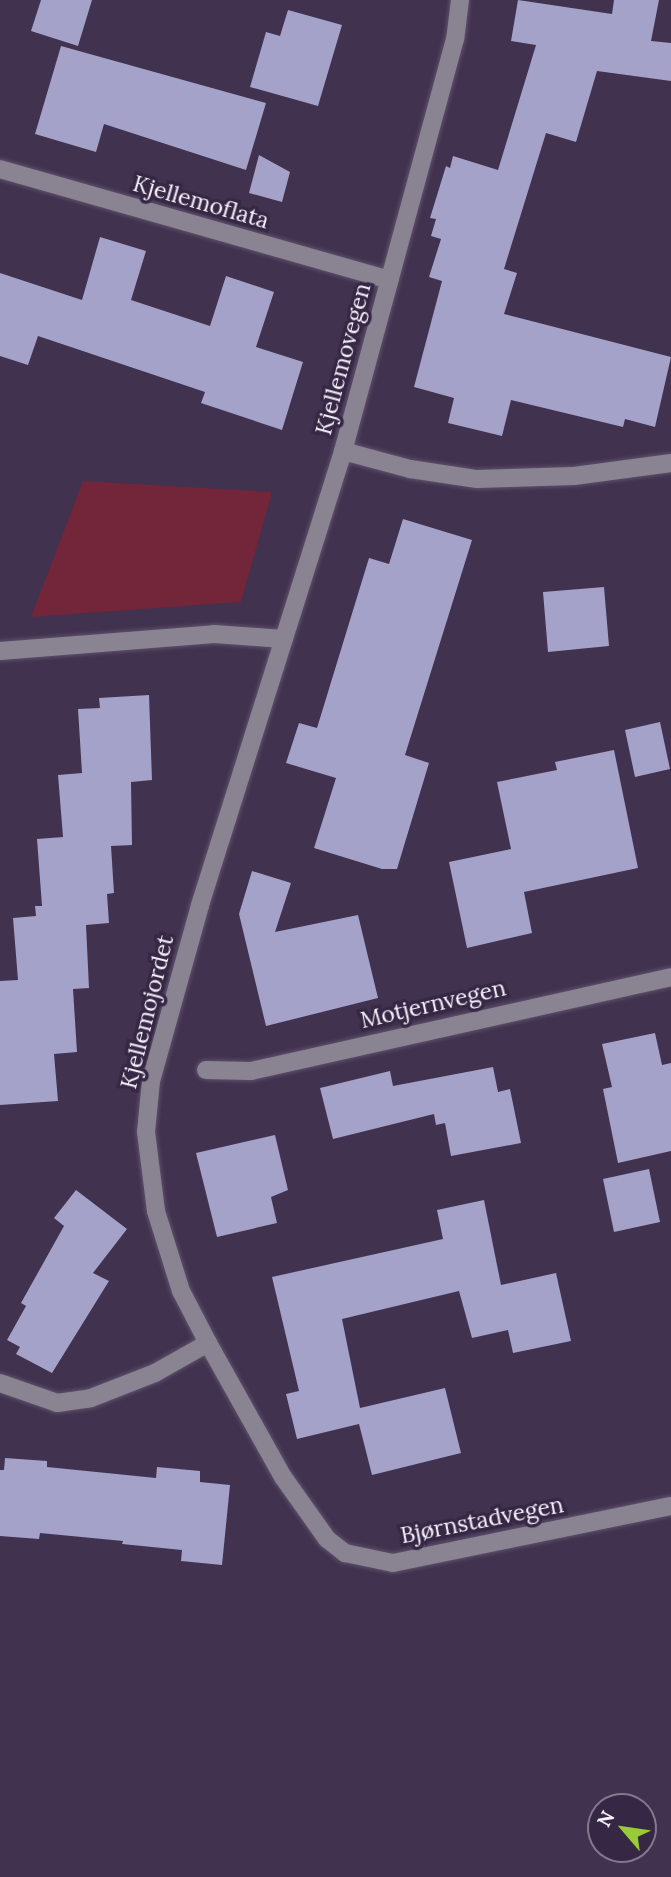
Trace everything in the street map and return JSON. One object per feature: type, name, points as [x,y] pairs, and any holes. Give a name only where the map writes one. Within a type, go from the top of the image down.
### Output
[{"type":"street","name":"Kjellemovegen","points":[[460,0],[454,39],[343,451],[410,469],[477,479],[574,477],[671,463]]},
{"type":"street","name":"Kjellemoflata","points":[[0,169],[390,280]]},
{"type":"street","name":"Kjellemojordet","points":[[208,1343],[181,1291],[156,1211],[146,1132],[151,1081],[200,905],[343,451]]},
{"type":"street","points":[[0,651],[214,634],[284,639]]},
{"type":"street","name":"Motjernvegen","points":[[206,1070],[251,1071],[671,977]]},
{"type":"street","points":[[0,1383],[57,1403],[91,1398],[155,1373],[208,1343]]},
{"type":"street","name":"Bjørnstadvegen","points":[[208,1343],[283,1477],[327,1539],[345,1553],[393,1563],[671,1506]]},
{"type":"shaded area","points":[[83,481],[272,492],[241,602],[31,617]]},
{"type":"building","points":[[41,0],[92,0],[78,46],[31,31]]},
{"type":"building","points":[[518,0],[612,14],[614,0],[659,0],[651,41],[671,43],[671,81],[597,71],[576,142],[546,133],[504,269],[517,273],[504,314],[671,357],[655,427],[625,419],[623,427],[511,400],[502,436],[448,423],[454,398],[414,387],[442,281],[429,277],[441,239],[431,236],[436,219],[430,218],[446,166],[450,168],[453,156],[498,170],[536,45],[511,41]]},
{"type":"building","points":[[288,10],[342,25],[318,106],[250,87],[266,32],[280,36]]},
{"type":"building","points":[[61,46],[266,103],[246,170],[104,124],[96,152],[35,134]]},
{"type":"building","points":[[259,155],[290,172],[282,202],[249,193]]},
{"type":"building","points":[[100,237],[146,251],[131,300],[210,326],[226,276],[274,292],[256,347],[303,362],[282,430],[201,403],[205,392],[38,336],[28,365],[0,356],[0,273],[82,300]]},
{"type":"building","points":[[403,519],[472,540],[405,755],[429,763],[397,869],[382,869],[314,848],[336,778],[286,763],[299,723],[317,728],[369,558],[389,564]]},
{"type":"building","points":[[604,587],[609,646],[548,652],[543,592]]},
{"type":"building","points":[[149,695],[152,780],[131,782],[132,845],[111,846],[114,893],[107,894],[109,923],[86,925],[89,988],[73,989],[77,1052],[54,1054],[58,1101],[0,1105],[0,981],[18,980],[13,918],[36,916],[35,906],[42,906],[37,839],[63,837],[58,775],[82,773],[78,709],[100,708],[99,698]]},
{"type":"building","points":[[660,722],[670,769],[635,777],[625,730]]},
{"type":"building","points":[[614,750],[638,868],[524,892],[532,933],[467,948],[449,862],[511,849],[497,782],[557,770],[555,762]]},
{"type":"building","points":[[252,871],[291,883],[275,932],[358,915],[378,998],[266,1026],[239,914]]},
{"type":"building","points":[[655,1033],[662,1065],[671,1063],[671,1151],[618,1163],[603,1089],[612,1087],[602,1044]]},
{"type":"building","points":[[493,1067],[498,1092],[510,1089],[521,1143],[451,1156],[445,1123],[436,1125],[434,1114],[333,1139],[320,1088],[390,1071],[393,1086]]},
{"type":"building","points":[[275,1135],[288,1190],[271,1197],[277,1223],[217,1237],[196,1153]]},
{"type":"building","points":[[649,1169],[660,1222],[614,1232],[603,1179]]},
{"type":"building","points":[[76,1190],[127,1229],[93,1273],[109,1281],[52,1373],[16,1354],[20,1347],[7,1340],[26,1306],[21,1303],[64,1226],[54,1218]]},
{"type":"building","points":[[484,1200],[501,1285],[556,1273],[571,1341],[513,1353],[508,1330],[472,1338],[459,1291],[342,1319],[360,1408],[445,1388],[461,1453],[372,1475],[359,1424],[297,1439],[286,1394],[299,1391],[272,1277],[443,1239],[437,1210]]},
{"type":"building","points":[[5,1458],[47,1461],[47,1467],[156,1478],[157,1467],[200,1471],[200,1482],[230,1485],[222,1565],[181,1561],[182,1550],[122,1544],[123,1541],[40,1533],[39,1539],[0,1536],[0,1470],[4,1470]]}]
